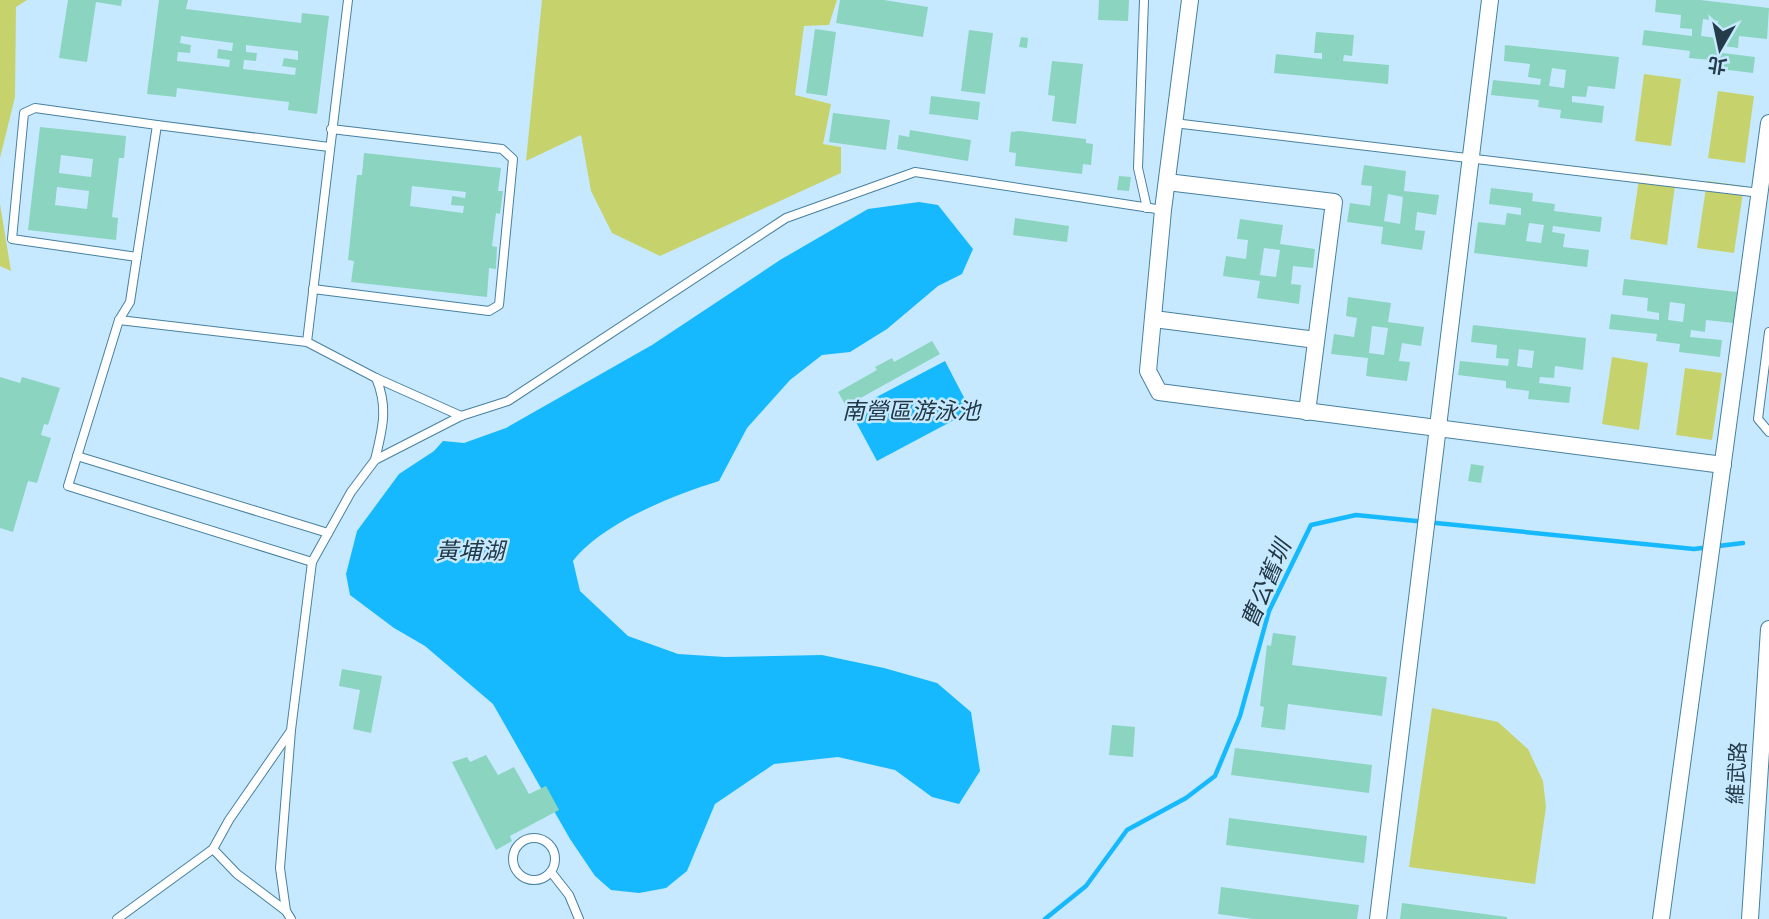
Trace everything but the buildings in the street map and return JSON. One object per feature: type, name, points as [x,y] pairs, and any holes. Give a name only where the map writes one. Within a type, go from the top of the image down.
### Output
[{"type":"street","points":[[1190,0],[1167,182],[1155,209],[1153,318],[1148,371],[1159,392],[1723,465]]},
{"type":"street","points":[[1378,919],[1490,0]]},
{"type":"street","points":[[1661,919],[1769,123]]},
{"type":"street","points":[[1167,182],[1334,202],[1307,412]]},
{"type":"street","points":[[1153,318],[1316,340]]},
{"type":"street","name":"維武路","points":[[1750,919],[1769,629]]},
{"type":"lane","points":[[307,342],[348,0]]},
{"type":"lane","points":[[1144,0],[1138,168],[1155,209]]},
{"type":"lane","points":[[137,257],[12,239],[24,113],[35,108],[329,147]]},
{"type":"lane","points":[[1174,123],[1752,192]]},
{"type":"lane","points":[[157,125],[130,302],[119,320],[68,486],[312,562]]},
{"type":"lane","points":[[313,289],[489,311],[499,304],[513,159],[502,149],[331,130]]},
{"type":"lane","points":[[374,460],[461,416],[508,401],[786,218],[915,172],[1155,209]]},
{"type":"lane","points":[[119,320],[307,342],[376,378],[461,416]]},
{"type":"lane","points":[[1769,332],[1758,419],[1769,432]]},
{"type":"lane","points":[[289,915],[280,869],[291,730],[312,562],[351,492],[374,460],[385,418],[384,398],[376,378]]},
{"type":"lane","points":[[77,456],[328,533]]},
{"type":"lane","points":[[117,919],[213,849],[229,820],[291,730]]},
{"type":"lane","points":[[537,838],[550,845],[555,859],[551,872],[533,880],[521,875],[514,864],[518,845],[537,838]]},
{"type":"lane","points":[[213,849],[237,874],[289,915]]},
{"type":"lane","points":[[551,872],[569,895],[579,919]]},
{"type":"green space","points":[[0,0],[27,0],[16,7],[15,97],[0,158]]},
{"type":"green space","points":[[542,0],[837,0],[829,25],[804,26],[795,95],[831,104],[823,144],[841,147],[841,173],[660,256],[612,233],[591,191],[581,135],[526,161]]},
{"type":"green space","points":[[1644,74],[1681,79],[1671,146],[1635,141]]},
{"type":"green space","points":[[1718,91],[1754,96],[1745,163],[1708,158]]},
{"type":"green space","points":[[1640,173],[1676,178],[1667,245],[1630,239]]},
{"type":"green space","points":[[1707,181],[1744,186],[1734,253],[1697,248]]},
{"type":"green space","points":[[0,204],[11,271],[0,266]]},
{"type":"green space","points":[[1612,357],[1648,363],[1639,430],[1602,424]]},
{"type":"green space","points":[[1685,368],[1722,373],[1712,440],[1676,435]]},
{"type":"green space","points":[[1432,708],[1498,722],[1528,749],[1543,781],[1546,807],[1535,884],[1409,867]]},
{"type":"water","name":"黃埔湖","points":[[919,202],[938,205],[973,249],[962,274],[938,286],[887,329],[850,352],[822,355],[790,380],[747,428],[719,481],[640,512],[602,534],[573,561],[580,591],[628,636],[678,654],[725,657],[822,655],[937,683],[971,712],[980,771],[959,804],[932,797],[895,770],[838,757],[774,764],[715,804],[687,871],[666,888],[639,893],[611,890],[595,876],[570,839],[493,704],[425,646],[394,628],[350,595],[346,574],[357,531],[399,474],[434,451],[443,441],[464,443],[506,428],[652,345],[780,260],[868,209]]},
{"type":"water","name":"南營區游泳池","points":[[945,361],[971,411],[877,461],[850,411]]},
{"type":"waterway","name":"曹公舊圳","points":[[1045,919],[1086,886],[1127,830],[1186,798],[1215,776],[1240,716],[1269,611],[1311,525],[1356,515],[1694,549],[1743,543]]}]
